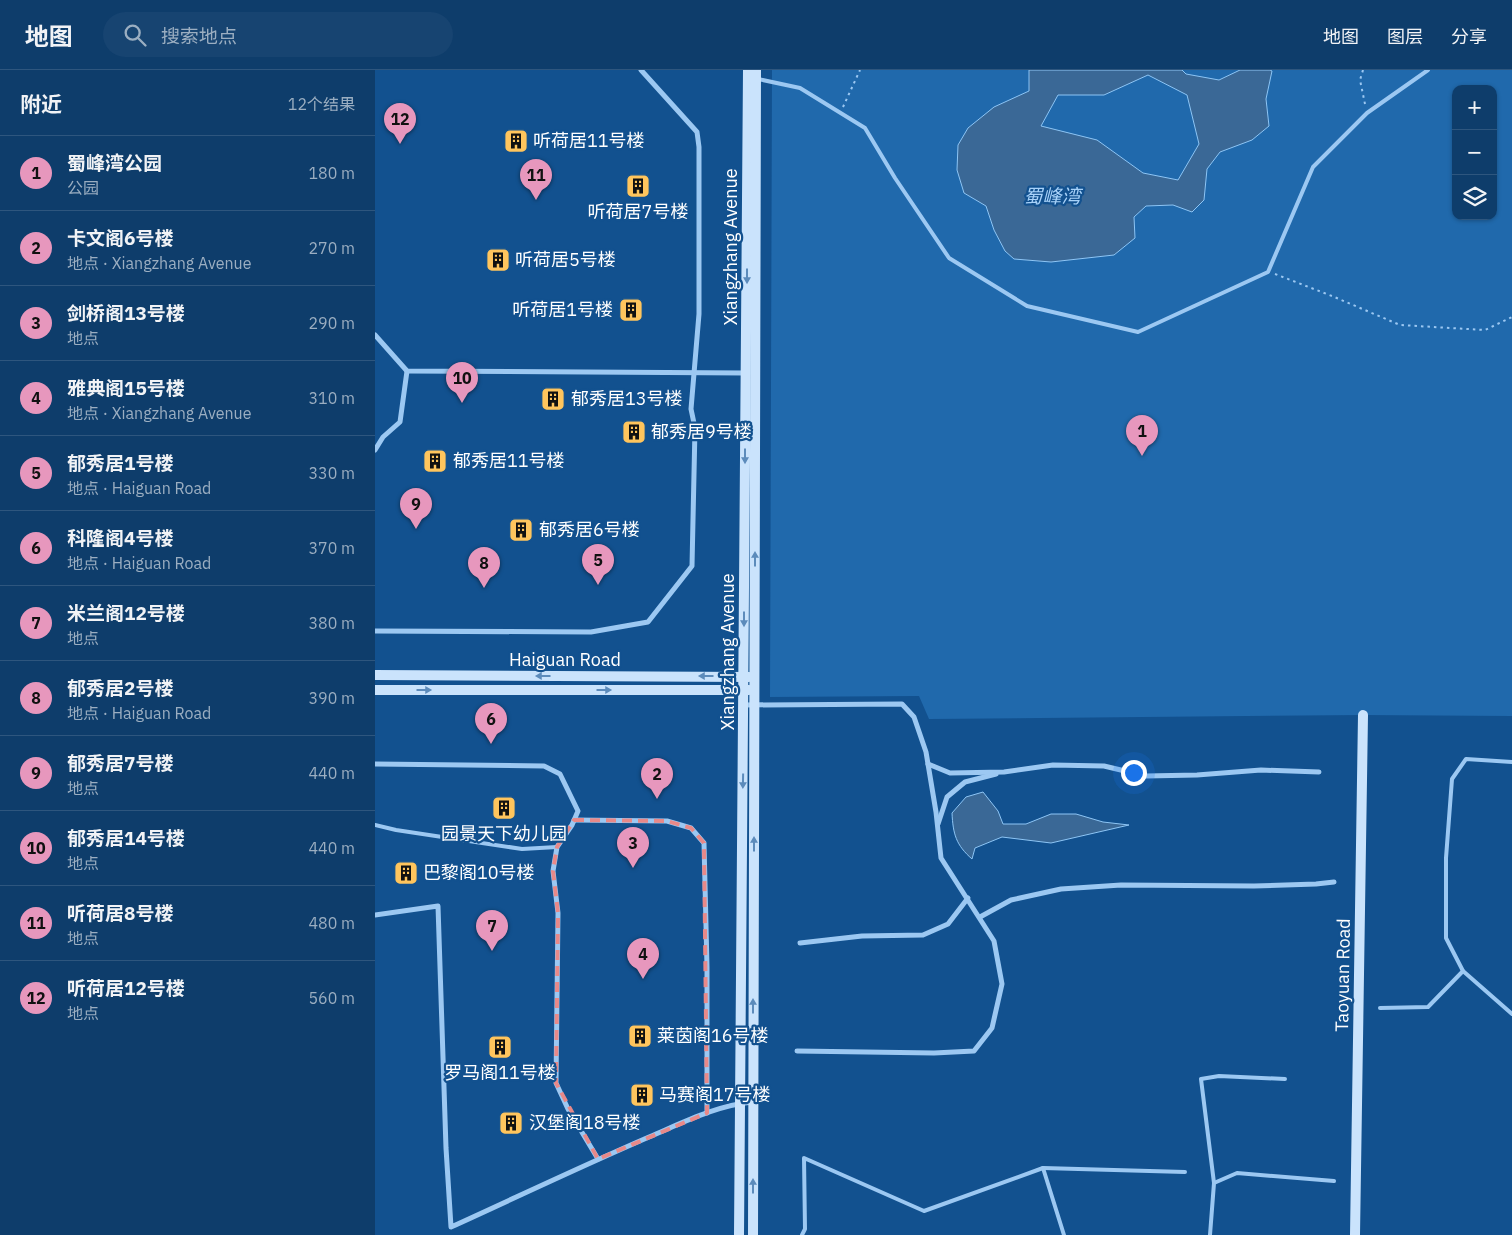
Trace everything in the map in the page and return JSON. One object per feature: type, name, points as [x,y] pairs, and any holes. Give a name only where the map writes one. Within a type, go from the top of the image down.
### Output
[{"type":"street","points":[[375,631],[591,632],[648,622],[692,566],[695,428],[691,409],[699,314],[699,147],[697,132],[641,70]]},
{"type":"street","name":"Xiangzhang Avenue","points":[[739,1235],[748,70]]},
{"type":"street","name":"Xiangzhang Avenue","points":[[753,1235],[756,74]]},
{"type":"street","points":[[375,336],[407,371],[746,373]]},
{"type":"street","points":[[375,450],[383,437],[399,422],[407,371]]},
{"type":"street","name":"Haiguan Road","points":[[375,676],[755,677]]},
{"type":"street","name":"Haiguan Road","points":[[375,690],[755,690]]},
{"type":"street","points":[[743,705],[903,704],[914,716],[926,752],[941,858],[994,941],[1003,984],[992,1028],[974,1051],[934,1053],[797,1051]]},
{"type":"street","name":"Taoyuan Road","points":[[1355,1235],[1363,715]]},
{"type":"street","points":[[375,764],[544,766],[560,774],[577,811],[572,825],[557,847],[553,871],[559,913],[555,1083],[598,1159]]},
{"type":"street","points":[[928,764],[950,772],[1004,772]]},
{"type":"street","points":[[937,827],[947,797],[965,782],[1004,772],[1053,765],[1104,766],[1146,776],[1197,775],[1261,770],[1319,772]]},
{"type":"street","points":[[574,820],[667,821],[691,828],[704,843],[707,967],[707,1113]]},
{"type":"street","points":[[980,917],[1011,900],[1061,889],[1121,885],[1254,886],[1334,882]]},
{"type":"street","points":[[799,943],[862,936],[923,934],[948,924],[968,898]]},
{"type":"street","points":[[375,915],[438,906],[446,1148],[451,1227],[598,1159],[707,1113],[740,1103],[753,1102]]},
{"type":"lane","points":[[756,74],[800,88],[865,128],[895,178],[949,258],[1027,306],[1138,332],[1268,272],[1313,167],[1367,113],[1428,70]]},
{"type":"lane","points":[[1512,762],[1466,760],[1452,779],[1446,858],[1445,938],[1463,972],[1512,1014]]},
{"type":"lane","points":[[375,825],[396,830],[522,849],[557,847]]},
{"type":"lane","points":[[1380,1008],[1428,1007],[1463,972]]},
{"type":"lane","points":[[1210,1235],[1214,1183],[1201,1079],[1219,1076],[1285,1079]]},
{"type":"lane","points":[[802,1235],[805,1229],[804,1158],[924,1211],[1043,1168],[1185,1172]]},
{"type":"lane","points":[[1043,1168],[1064,1235]]},
{"type":"lane","points":[[1214,1183],[1237,1173],[1334,1181]]},
{"type":"path","points":[[841,113],[860,70]]},
{"type":"path","points":[[1363,70],[1361,80],[1367,113]]},
{"type":"path","points":[[1268,272],[1332,296],[1400,325],[1485,330],[1512,317]]},
{"type":"highlighted area","points":[[574,820],[667,821],[691,828],[704,843],[707,1113],[598,1159],[556,1083],[558,913],[553,871],[557,847]]},
{"type":"shaded area","points":[[772,70],[1512,70],[1512,716],[1363,715],[929,719],[919,696],[770,697]]},
{"type":"water","name":"蜀峰湾","points":[[1029,70],[1182,70],[1186,74],[1219,80],[1240,70],[1272,71],[1266,99],[1269,126],[1252,140],[1220,152],[1207,169],[1204,200],[1192,212],[1173,205],[1146,206],[1134,217],[1135,238],[1114,255],[1051,262],[1014,259],[1005,251],[994,230],[986,206],[964,193],[957,170],[958,145],[968,128],[994,107],[1029,91]],"holes":[[[1148,75],[1187,95],[1199,144],[1178,180],[1143,173],[1097,140],[1041,126],[1058,95],[1104,95]]]},
{"type":"water","points":[[983,792],[998,811],[1003,824],[1026,824],[1051,814],[1076,814],[1103,822],[1129,825],[1051,843],[1002,837],[975,848],[972,859],[962,849],[956,839],[952,813],[966,797]]},
{"type":"place","name":"听荷居11号楼","points":[[516,141]]},
{"type":"place","name":"听荷居12号楼","points":[[400,144]]},
{"type":"place","name":"听荷居7号楼","points":[[638,186]]},
{"type":"place","name":"听荷居8号楼","points":[[536,200]]},
{"type":"place","name":"听荷居5号楼","points":[[498,260]]},
{"type":"place","name":"听荷居1号楼","points":[[631,310]]},
{"type":"place","name":"郁秀居13号楼","points":[[553,399]]},
{"type":"place","name":"郁秀居14号楼","points":[[462,403]]},
{"type":"place","name":"郁秀居9号楼","points":[[634,432]]},
{"type":"place","name":"蜀峰湾公园","points":[[1142,456]]},
{"type":"place","name":"郁秀居11号楼","points":[[435,461]]},
{"type":"place","name":"郁秀居7号楼","points":[[416,529]]},
{"type":"place","name":"郁秀居6号楼","points":[[521,530]]},
{"type":"place","name":"郁秀居1号楼","points":[[598,585]]},
{"type":"place","name":"郁秀居2号楼","points":[[484,588]]},
{"type":"place","name":"科隆阁4号楼","points":[[491,744]]},
{"type":"place","name":"卡文阁6号楼","points":[[657,799]]},
{"type":"place","name":"园景天下幼儿园","points":[[504,808]]},
{"type":"place","name":"剑桥阁13号楼","points":[[633,868]]},
{"type":"place","name":"巴黎阁10号楼","points":[[406,873]]},
{"type":"place","name":"米兰阁12号楼","points":[[492,951]]},
{"type":"place","name":"雅典阁15号楼","points":[[643,979]]},
{"type":"place","name":"莱茵阁16号楼","points":[[640,1036]]},
{"type":"place","name":"罗马阁11号楼","points":[[500,1047]]},
{"type":"place","name":"马赛阁17号楼","points":[[642,1095]]},
{"type":"place","name":"汉堡阁18号楼","points":[[511,1123]]}]
